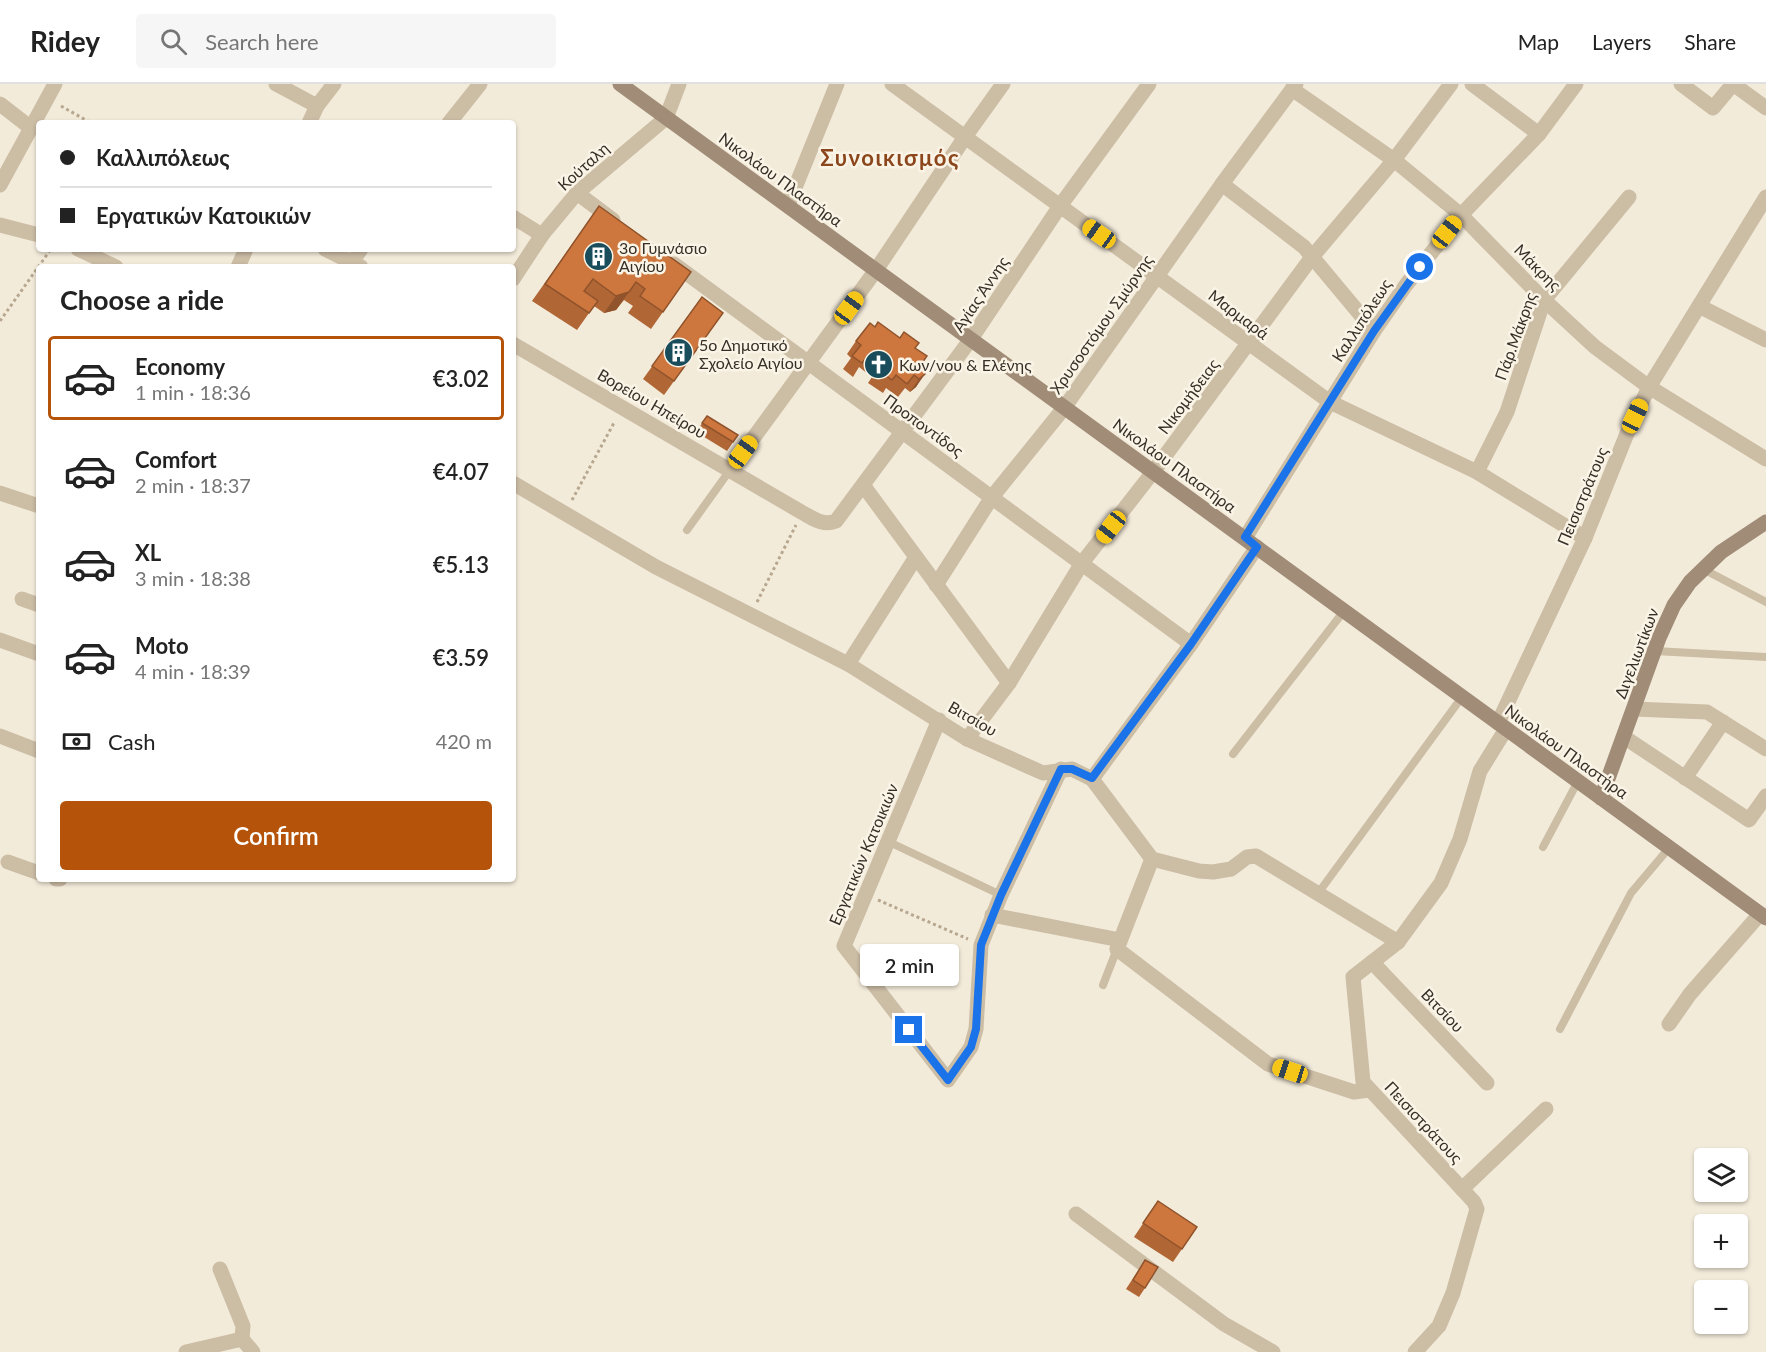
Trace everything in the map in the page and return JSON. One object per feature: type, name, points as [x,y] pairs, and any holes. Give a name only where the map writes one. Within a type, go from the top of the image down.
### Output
[{"type":"main road","name":"Νικολάου Πλαστήρα","points":[[620,84],[1763,916]]},
{"type":"main road","name":"Διγελιωτίκων","points":[[1601,798],[1665,622],[1674,605],[1690,582],[1703,569],[1730,546],[1766,522]]},
{"type":"street","points":[[0,185],[55,84]]},
{"type":"street","points":[[276,84],[317,106]]},
{"type":"street","points":[[310,120],[317,106],[334,84]]},
{"type":"street","points":[[451,120],[480,84]]},
{"type":"street","name":"Κούταλη","points":[[516,274],[542,235],[577,194],[666,118],[679,84]]},
{"type":"street","points":[[788,205],[837,84]]},
{"type":"street","name":"Μαρμαρά","points":[[892,84],[1330,402],[1478,472],[1585,538]]},
{"type":"street","points":[[730,470],[876,270],[1003,84]]},
{"type":"street","name":"Αγίας Άννης","points":[[836,521],[971,339],[1060,206],[1149,84]]},
{"type":"street","name":"Νικομήδειας","points":[[967,739],[1009,683],[1082,563],[1154,472],[1312,257],[1394,160],[1451,84]]},
{"type":"street","points":[[1472,84],[1539,134]]},
{"type":"street","name":"Καλλιπόλεως","points":[[1245,537],[1374,331],[1406,285],[1461,214],[1539,134],[1576,84]]},
{"type":"street","points":[[1681,84],[1713,108],[1733,84],[1766,108]]},
{"type":"street","name":"Μάκρης","points":[[1294,86],[1394,160],[1461,214],[1544,300],[1595,348],[1649,387],[1766,459]]},
{"type":"street","name":"Χρυσοστόμου Σμύρνης","points":[[936,585],[992,497],[1064,408],[1294,86]]},
{"type":"street","points":[[0,104],[31,128]]},
{"type":"street","points":[[1222,184],[1293,238],[1312,257],[1374,331]]},
{"type":"street","points":[[577,194],[625,229]]},
{"type":"street","name":"Πάρ.Μάκρης","points":[[1478,472],[1507,412],[1544,300],[1629,197]]},
{"type":"street","name":"Πεισιστράτους","points":[[1415,1352],[1439,1326],[1453,1293],[1477,1209],[1474,1202],[1363,1082],[1353,976],[1398,942],[1441,883],[1460,839],[1480,771],[1585,538],[1628,431],[1649,387],[1766,197]]},
{"type":"street","points":[[516,219],[542,235]]},
{"type":"street","points":[[0,225],[36,234]]},
{"type":"street","points":[[84,252],[110,264]]},
{"type":"street","points":[[331,252],[355,264]]},
{"type":"street","name":"Προποντίδος","points":[[664,257],[1191,644]]},
{"type":"street","points":[[1698,306],[1766,340]]},
{"type":"street","name":"Βορείου Ηπείρου","points":[[516,346],[803,513],[826,524],[836,521]]},
{"type":"street","name":"Βιτσίου","points":[[516,485],[656,567],[848,664],[967,739],[1043,773],[1072,769],[1092,778]]},
{"type":"street","points":[[863,485],[1009,683]]},
{"type":"street","points":[[0,493],[36,505]]},
{"type":"street","points":[[1257,547],[1191,644],[1092,778],[1152,859],[1199,871],[1219,872],[1231,868],[1247,857],[1256,855],[1398,942]]},
{"type":"street","points":[[848,664],[916,557]]},
{"type":"street","points":[[22,599],[36,604]]},
{"type":"street","points":[[0,639],[36,653]]},
{"type":"street","points":[[1634,709],[1707,712],[1766,749]]},
{"type":"street","name":"Εργατικών Κατοικιών","points":[[939,720],[844,946],[948,1080],[971,1047],[976,1029],[981,945]]},
{"type":"street","points":[[1684,778],[1723,722]]},
{"type":"street","points":[[0,736],[36,750]]},
{"type":"street","points":[[1624,737],[1749,820],[1766,796]]},
{"type":"street","points":[[981,945],[1001,895],[1061,769]]},
{"type":"street","points":[[1118,945],[1152,859]]},
{"type":"street","points":[[8,862],[36,872]]},
{"type":"street","points":[[992,915],[1118,945],[1268,1064],[1354,1092],[1369,1090]]},
{"type":"street","points":[[1669,1024],[1690,994],[1763,916]]},
{"type":"street","name":"Βιτσίου","points":[[1372,962],[1487,1083]]},
{"type":"street","points":[[1462,1189],[1546,1109]]},
{"type":"street","points":[[1076,1214],[1224,1324],[1273,1352]]},
{"type":"street","points":[[220,1269],[243,1326],[243,1339],[253,1352]]},
{"type":"street","points":[[186,1352],[243,1339]]},
{"type":"lane","points":[[687,530],[730,470]]},
{"type":"lane","points":[[1703,569],[1766,602]]},
{"type":"lane","points":[[1233,754],[1344,611]]},
{"type":"lane","points":[[1655,651],[1766,657]]},
{"type":"lane","points":[[1319,892],[1462,697]]},
{"type":"lane","points":[[1543,848],[1578,781]]},
{"type":"lane","points":[[887,841],[1001,895]]},
{"type":"lane","points":[[1560,1029],[1631,893],[1669,848]]},
{"type":"lane","points":[[1103,985],[1118,945]]},
{"type":"path","points":[[46,97],[87,120]]},
{"type":"path","points":[[0,321],[36,270]]},
{"type":"path","points":[[564,513],[623,407]]},
{"type":"path","points":[[750,616],[803,513]]},
{"type":"path","points":[[865,894],[981,945]]},
{"type":"building","name":"3ο Γυμνάσιο Αιγίου","points":[[599,206],[691,272],[663,312],[640,296],[645,289],[636,282],[629,292],[616,296],[593,279],[584,291],[598,301],[589,313],[545,284]]},
{"type":"building","name":"5ο Δημοτικό Σχολείο Αιγίου","points":[[702,297],[723,313],[674,381],[652,366]]},
{"type":"building","points":[[878,322],[900,338],[904,332],[919,343],[915,348],[927,356],[922,363],[927,367],[925,374],[919,379],[914,375],[907,384],[896,375],[892,380],[878,370],[882,364],[869,354],[862,363],[852,356],[861,345],[856,341],[870,323],[875,327]]},
{"type":"building","points":[[707,416],[738,435],[733,442],[702,423]]},
{"type":"building","points":[[1158,1201],[1197,1227],[1182,1249],[1143,1223]]},
{"type":"building","points":[[1145,1260],[1158,1267],[1145,1288],[1133,1280]]},
{"type":"place","name":"3ο Γυμνάσιο Αιγίου","points":[[598,256]]},
{"type":"place","name":"5ο Δημοτικό Σχολείο Αιγίου","points":[[678,353]]},
{"type":"place","name":"Κων/νου & Ελένης","points":[[878,364]]},
{"type":"district","name":"Συνοικισμός","points":[[890,157]]},
{"type":"route","points":[[909,1030],[948,1080],[965,1058],[976,1029],[981,945],[1001,895],[1061,769],[1072,769],[1092,778],[1191,644],[1257,547],[1245,537],[1374,331],[1420,267]]}]
